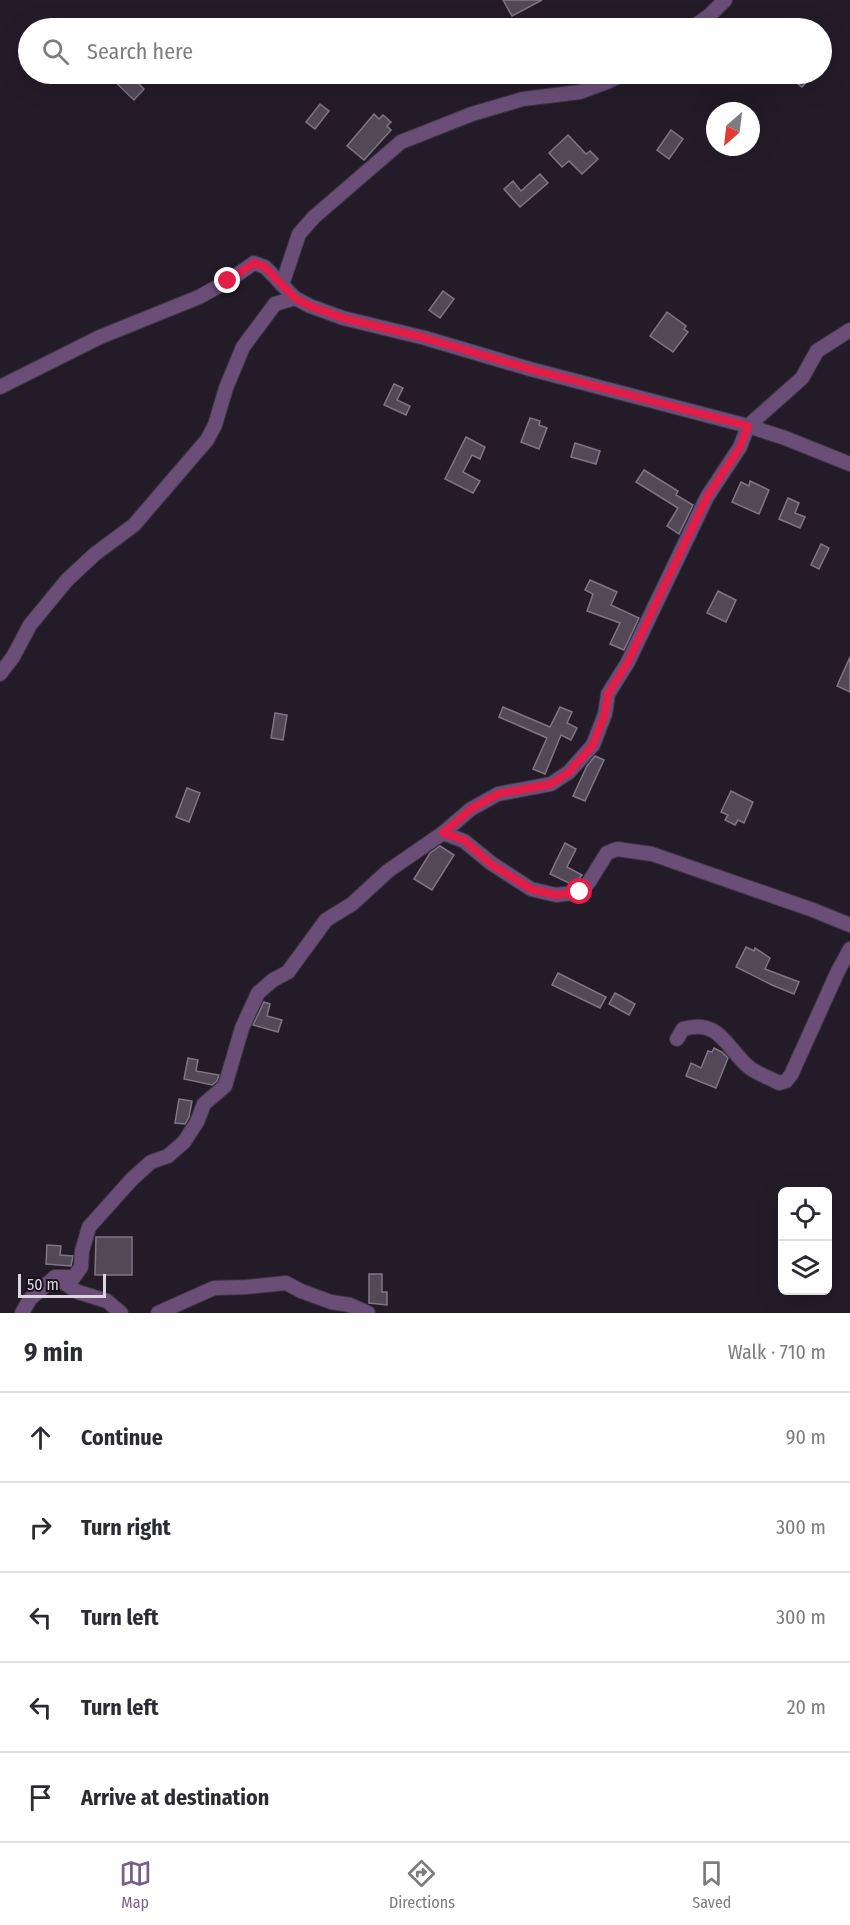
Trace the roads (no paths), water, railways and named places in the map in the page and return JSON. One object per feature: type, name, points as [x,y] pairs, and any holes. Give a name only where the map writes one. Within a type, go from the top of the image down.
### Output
[{"type":"street","points":[[706,18],[725,0]]},
{"type":"street","points":[[282,285],[299,234],[314,217],[401,142],[482,111],[523,99],[580,92],[602,84]]},
{"type":"street","points":[[1,384],[100,337],[199,297],[254,263],[265,267],[295,298],[343,318],[425,338],[530,369],[748,426],[850,464]]},
{"type":"street","points":[[0,674],[13,657],[30,626],[68,580],[96,554],[134,525],[207,440],[215,425],[226,388],[243,348],[275,304],[295,298]]},
{"type":"street","points":[[22,1313],[30,1299],[55,1277],[74,1277],[81,1267],[82,1251],[90,1227],[132,1179],[151,1162],[168,1156],[184,1142],[197,1122],[204,1104],[225,1086],[242,1028],[258,993],[273,980],[288,972],[326,920],[352,904],[388,871],[443,833],[471,809],[498,794],[551,784],[569,772],[593,745],[605,714],[608,694],[628,662],[707,497],[740,447],[748,426],[802,378],[817,351],[850,330]]},
{"type":"street","points":[[443,833],[464,840],[491,864],[531,889],[556,895],[580,892],[607,853],[617,849],[652,854],[850,925]]},
{"type":"street","points":[[677,1039],[683,1029],[692,1026],[708,1027],[724,1038],[750,1068],[779,1083],[786,1081],[792,1075],[850,949]]},
{"type":"street","points":[[55,1277],[78,1292],[107,1301],[121,1313]]},
{"type":"street","points":[[158,1313],[214,1288],[286,1282],[301,1291],[331,1302],[350,1305],[368,1313]]}]
